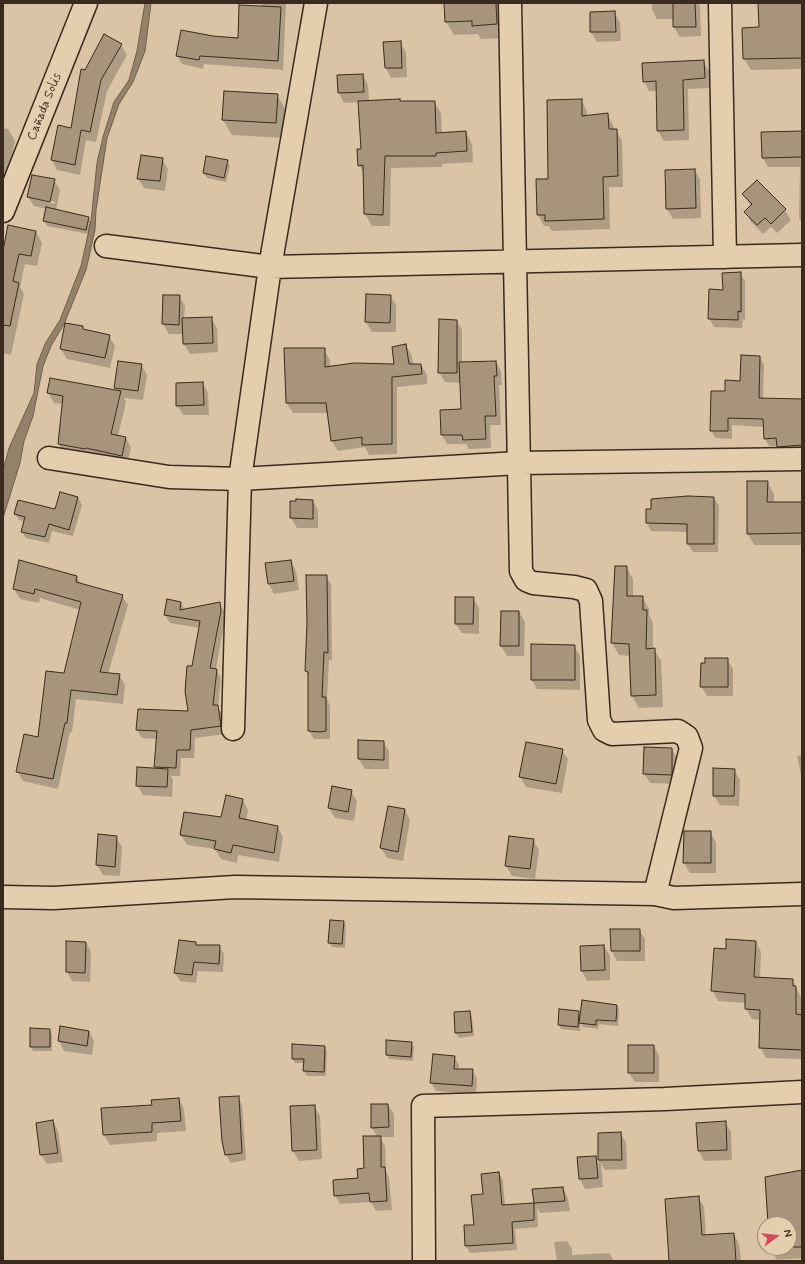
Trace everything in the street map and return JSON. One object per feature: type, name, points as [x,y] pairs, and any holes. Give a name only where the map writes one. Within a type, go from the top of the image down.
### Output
[{"type":"street","name":"Cañada Solis","points":[[5,200],[86,3]]},
{"type":"street","points":[[233,729],[240,479],[270,267],[316,3]]},
{"type":"street","points":[[510,3],[521,571],[526,580],[533,583],[574,586],[586,590],[591,601],[600,720],[604,730],[612,734],[678,731],[687,737],[691,748],[655,894]]},
{"type":"street","points":[[720,3],[725,257]]},
{"type":"street","points":[[106,246],[270,267],[802,255]]},
{"type":"street","points":[[49,458],[169,477],[240,479],[519,463],[802,459]]},
{"type":"street","points":[[3,897],[54,898],[235,887],[655,894],[674,898],[802,894]]},
{"type":"street","points":[[424,1261],[423,1106],[665,1099],[802,1092]]},
{"type":"shaded area","points":[[145,3],[151,3],[145,51],[133,82],[119,104],[107,138],[96,210],[95,230],[86,270],[64,324],[51,346],[43,366],[33,416],[24,441],[20,463],[3,518],[3,470],[9,448],[34,393],[37,364],[46,342],[60,320],[81,266],[91,221],[97,163],[103,137],[114,102],[129,80],[137,51]]},
{"type":"building","points":[[444,3],[496,3],[497,24],[472,26],[472,21],[445,22]]},
{"type":"building","points":[[673,3],[695,3],[696,27],[673,27]]},
{"type":"building","points":[[758,3],[802,3],[802,58],[743,59],[742,28],[759,27]]},
{"type":"building","points":[[239,5],[281,7],[278,61],[200,56],[199,60],[176,56],[181,30],[213,36],[238,38]]},
{"type":"building","points":[[615,11],[616,32],[590,32],[590,12]]},
{"type":"building","points":[[104,34],[122,44],[101,80],[90,132],[81,130],[75,165],[51,160],[58,125],[71,128],[81,69],[85,70]]},
{"type":"building","points":[[401,41],[402,68],[385,68],[383,42]]},
{"type":"building","points":[[704,60],[705,78],[683,80],[684,130],[657,131],[656,81],[643,82],[642,63]]},
{"type":"building","points":[[363,74],[364,92],[338,93],[337,75]]},
{"type":"building","points":[[224,91],[278,94],[276,123],[222,120]]},
{"type":"building","points":[[400,99],[400,101],[435,101],[436,133],[466,131],[467,151],[436,153],[436,156],[385,156],[383,215],[364,214],[363,165],[358,166],[357,149],[361,149],[358,101]]},
{"type":"building","points":[[582,99],[582,116],[608,113],[609,129],[617,129],[618,176],[603,177],[604,219],[545,221],[545,215],[537,215],[536,179],[548,179],[547,100]]},
{"type":"building","points":[[802,131],[802,157],[762,158],[761,132]]},
{"type":"building","points":[[141,155],[163,158],[160,181],[137,179]]},
{"type":"building","points":[[206,156],[228,160],[224,178],[203,173]]},
{"type":"building","points":[[695,169],[696,208],[666,209],[665,170]]},
{"type":"building","points":[[32,175],[55,179],[50,202],[27,197]]},
{"type":"building","points":[[757,180],[786,209],[771,224],[765,218],[757,225],[744,212],[752,204],[742,194]]},
{"type":"building","points":[[46,207],[89,217],[86,230],[43,221]]},
{"type":"building","points":[[8,225],[36,231],[31,256],[19,254],[13,281],[19,283],[10,326],[3,325],[3,250]]},
{"type":"building","points":[[741,272],[741,312],[738,311],[738,320],[708,319],[709,289],[723,290],[722,273]]},
{"type":"building","points":[[366,294],[391,295],[390,323],[365,322]]},
{"type":"building","points":[[163,295],[180,295],[179,325],[162,324]]},
{"type":"building","points":[[212,317],[213,343],[183,344],[182,318]]},
{"type":"building","points":[[439,319],[457,320],[457,373],[438,373]]},
{"type":"building","points":[[65,323],[83,326],[83,329],[110,335],[105,358],[60,349]]},
{"type":"building","points":[[406,344],[409,364],[421,364],[422,374],[392,377],[392,444],[362,445],[362,437],[331,441],[326,403],[286,403],[284,348],[325,348],[325,367],[354,363],[394,364],[392,347]]},
{"type":"building","points":[[741,355],[760,356],[759,398],[802,399],[802,445],[777,447],[776,438],[764,439],[763,419],[728,418],[728,431],[710,431],[711,391],[725,391],[725,380],[740,381]]},
{"type":"building","points":[[118,361],[142,364],[138,391],[114,388]]},
{"type":"building","points":[[496,361],[497,376],[494,376],[496,416],[485,416],[486,439],[463,440],[462,435],[441,435],[440,410],[461,409],[459,362]]},
{"type":"building","points":[[50,378],[121,391],[111,434],[126,437],[122,456],[86,448],[58,444],[63,396],[47,393]]},
{"type":"building","points":[[203,382],[204,405],[176,406],[176,383]]},
{"type":"building","points":[[747,481],[768,481],[767,502],[802,502],[802,533],[747,534]]},
{"type":"building","points":[[60,492],[78,497],[69,530],[49,524],[45,537],[21,532],[25,517],[14,514],[18,500],[55,509]]},
{"type":"building","points":[[688,496],[714,497],[714,544],[687,544],[687,524],[646,523],[646,509],[651,509],[651,499]]},
{"type":"building","points":[[296,499],[313,500],[313,519],[290,518],[290,501],[296,501]]},
{"type":"building","points":[[19,560],[77,576],[76,582],[123,595],[100,672],[120,674],[117,695],[71,690],[67,723],[65,723],[53,779],[16,772],[24,734],[38,737],[46,671],[64,673],[81,602],[35,589],[34,594],[13,589]]},
{"type":"building","points":[[291,560],[294,581],[268,584],[265,563]]},
{"type":"building","points":[[615,566],[627,566],[627,596],[643,596],[643,610],[647,610],[646,649],[655,648],[656,695],[631,696],[629,644],[611,643]]},
{"type":"building","points":[[306,575],[327,575],[328,653],[324,652],[322,697],[326,697],[326,731],[320,732],[308,731],[308,672],[305,671],[307,623]]},
{"type":"building","points":[[455,597],[474,597],[473,624],[455,624]]},
{"type":"building","points":[[167,599],[181,602],[180,610],[220,602],[221,611],[210,668],[217,669],[213,705],[218,705],[221,726],[191,730],[190,750],[177,750],[176,768],[154,767],[157,731],[136,730],[138,709],[188,711],[185,691],[187,666],[192,666],[200,621],[164,615]]},
{"type":"building","points":[[501,611],[519,611],[519,646],[500,646]]},
{"type":"building","points":[[531,644],[575,645],[575,680],[531,680]]},
{"type":"building","points":[[705,658],[728,658],[728,687],[700,687],[701,663],[705,663]]},
{"type":"building","points":[[358,740],[384,741],[384,760],[358,759]]},
{"type":"building","points":[[526,742],[563,749],[556,784],[519,777]]},
{"type":"building","points":[[644,747],[672,748],[672,775],[643,774]]},
{"type":"building","points":[[137,767],[168,769],[167,787],[136,786]]},
{"type":"building","points":[[713,768],[735,769],[734,796],[713,796]]},
{"type":"building","points":[[332,786],[352,790],[348,812],[328,808]]},
{"type":"building","points":[[226,795],[243,799],[239,818],[278,826],[274,853],[233,845],[231,853],[214,849],[216,841],[180,835],[184,812],[221,817]]},
{"type":"building","points":[[388,806],[405,809],[398,852],[380,848]]},
{"type":"building","points":[[684,831],[711,831],[711,863],[683,863]]},
{"type":"building","points":[[98,834],[117,836],[115,867],[96,865]]},
{"type":"building","points":[[509,836],[534,839],[530,869],[505,866]]},
{"type":"building","points":[[330,920],[344,921],[342,944],[328,943]]},
{"type":"building","points":[[610,929],[640,929],[640,951],[611,951]]},
{"type":"building","points":[[726,939],[756,941],[754,977],[793,979],[793,986],[796,986],[796,1014],[802,1015],[802,1050],[759,1048],[760,1010],[745,1009],[745,994],[711,991],[714,948],[726,949]]},
{"type":"building","points":[[179,940],[196,942],[196,945],[220,945],[219,964],[194,962],[192,975],[174,973]]},
{"type":"building","points":[[66,941],[86,942],[85,973],[66,972]]},
{"type":"building","points":[[604,945],[605,970],[581,971],[580,946]]},
{"type":"building","points":[[582,1000],[617,1005],[616,1021],[596,1020],[596,1025],[579,1023]]},
{"type":"building","points":[[559,1009],[579,1011],[578,1027],[558,1025]]},
{"type":"building","points":[[470,1011],[472,1032],[455,1033],[454,1012]]},
{"type":"building","points":[[60,1026],[89,1031],[87,1046],[58,1041]]},
{"type":"building","points":[[30,1028],[50,1029],[50,1047],[30,1047]]},
{"type":"building","points":[[386,1040],[412,1042],[411,1057],[386,1055]]},
{"type":"building","points":[[292,1044],[325,1046],[324,1072],[303,1071],[304,1059],[292,1059]]},
{"type":"building","points":[[628,1045],[654,1045],[654,1073],[628,1073]]},
{"type":"building","points":[[433,1054],[455,1056],[454,1069],[473,1069],[472,1086],[430,1083]]},
{"type":"building","points":[[239,1096],[242,1153],[225,1155],[222,1141],[219,1097]]},
{"type":"building","points":[[179,1098],[181,1121],[152,1123],[152,1132],[103,1135],[101,1108],[152,1105],[151,1100]]},
{"type":"building","points":[[371,1104],[388,1104],[389,1127],[371,1128]]},
{"type":"building","points":[[315,1105],[317,1150],[292,1151],[290,1106]]},
{"type":"building","points":[[53,1120],[58,1153],[40,1155],[36,1123]]},
{"type":"building","points":[[726,1121],[727,1150],[698,1151],[696,1123]]},
{"type":"building","points":[[621,1132],[622,1160],[598,1160],[598,1133]]},
{"type":"building","points":[[363,1136],[381,1136],[381,1167],[385,1167],[387,1201],[370,1202],[369,1193],[334,1196],[333,1180],[358,1178],[357,1169],[364,1168]]},
{"type":"building","points":[[596,1156],[598,1178],[579,1179],[577,1157]]},
{"type":"building","points":[[802,1170],[802,1247],[797,1247],[797,1216],[767,1216],[765,1177]]},
{"type":"building","points":[[499,1172],[502,1205],[534,1203],[534,1220],[512,1222],[513,1243],[465,1246],[464,1225],[474,1225],[471,1195],[483,1194],[481,1174]]},
{"type":"building","points":[[563,1187],[565,1201],[534,1203],[532,1189]]},
{"type":"building","points":[[699,1196],[702,1235],[734,1233],[736,1261],[669,1261],[665,1199]]}]
